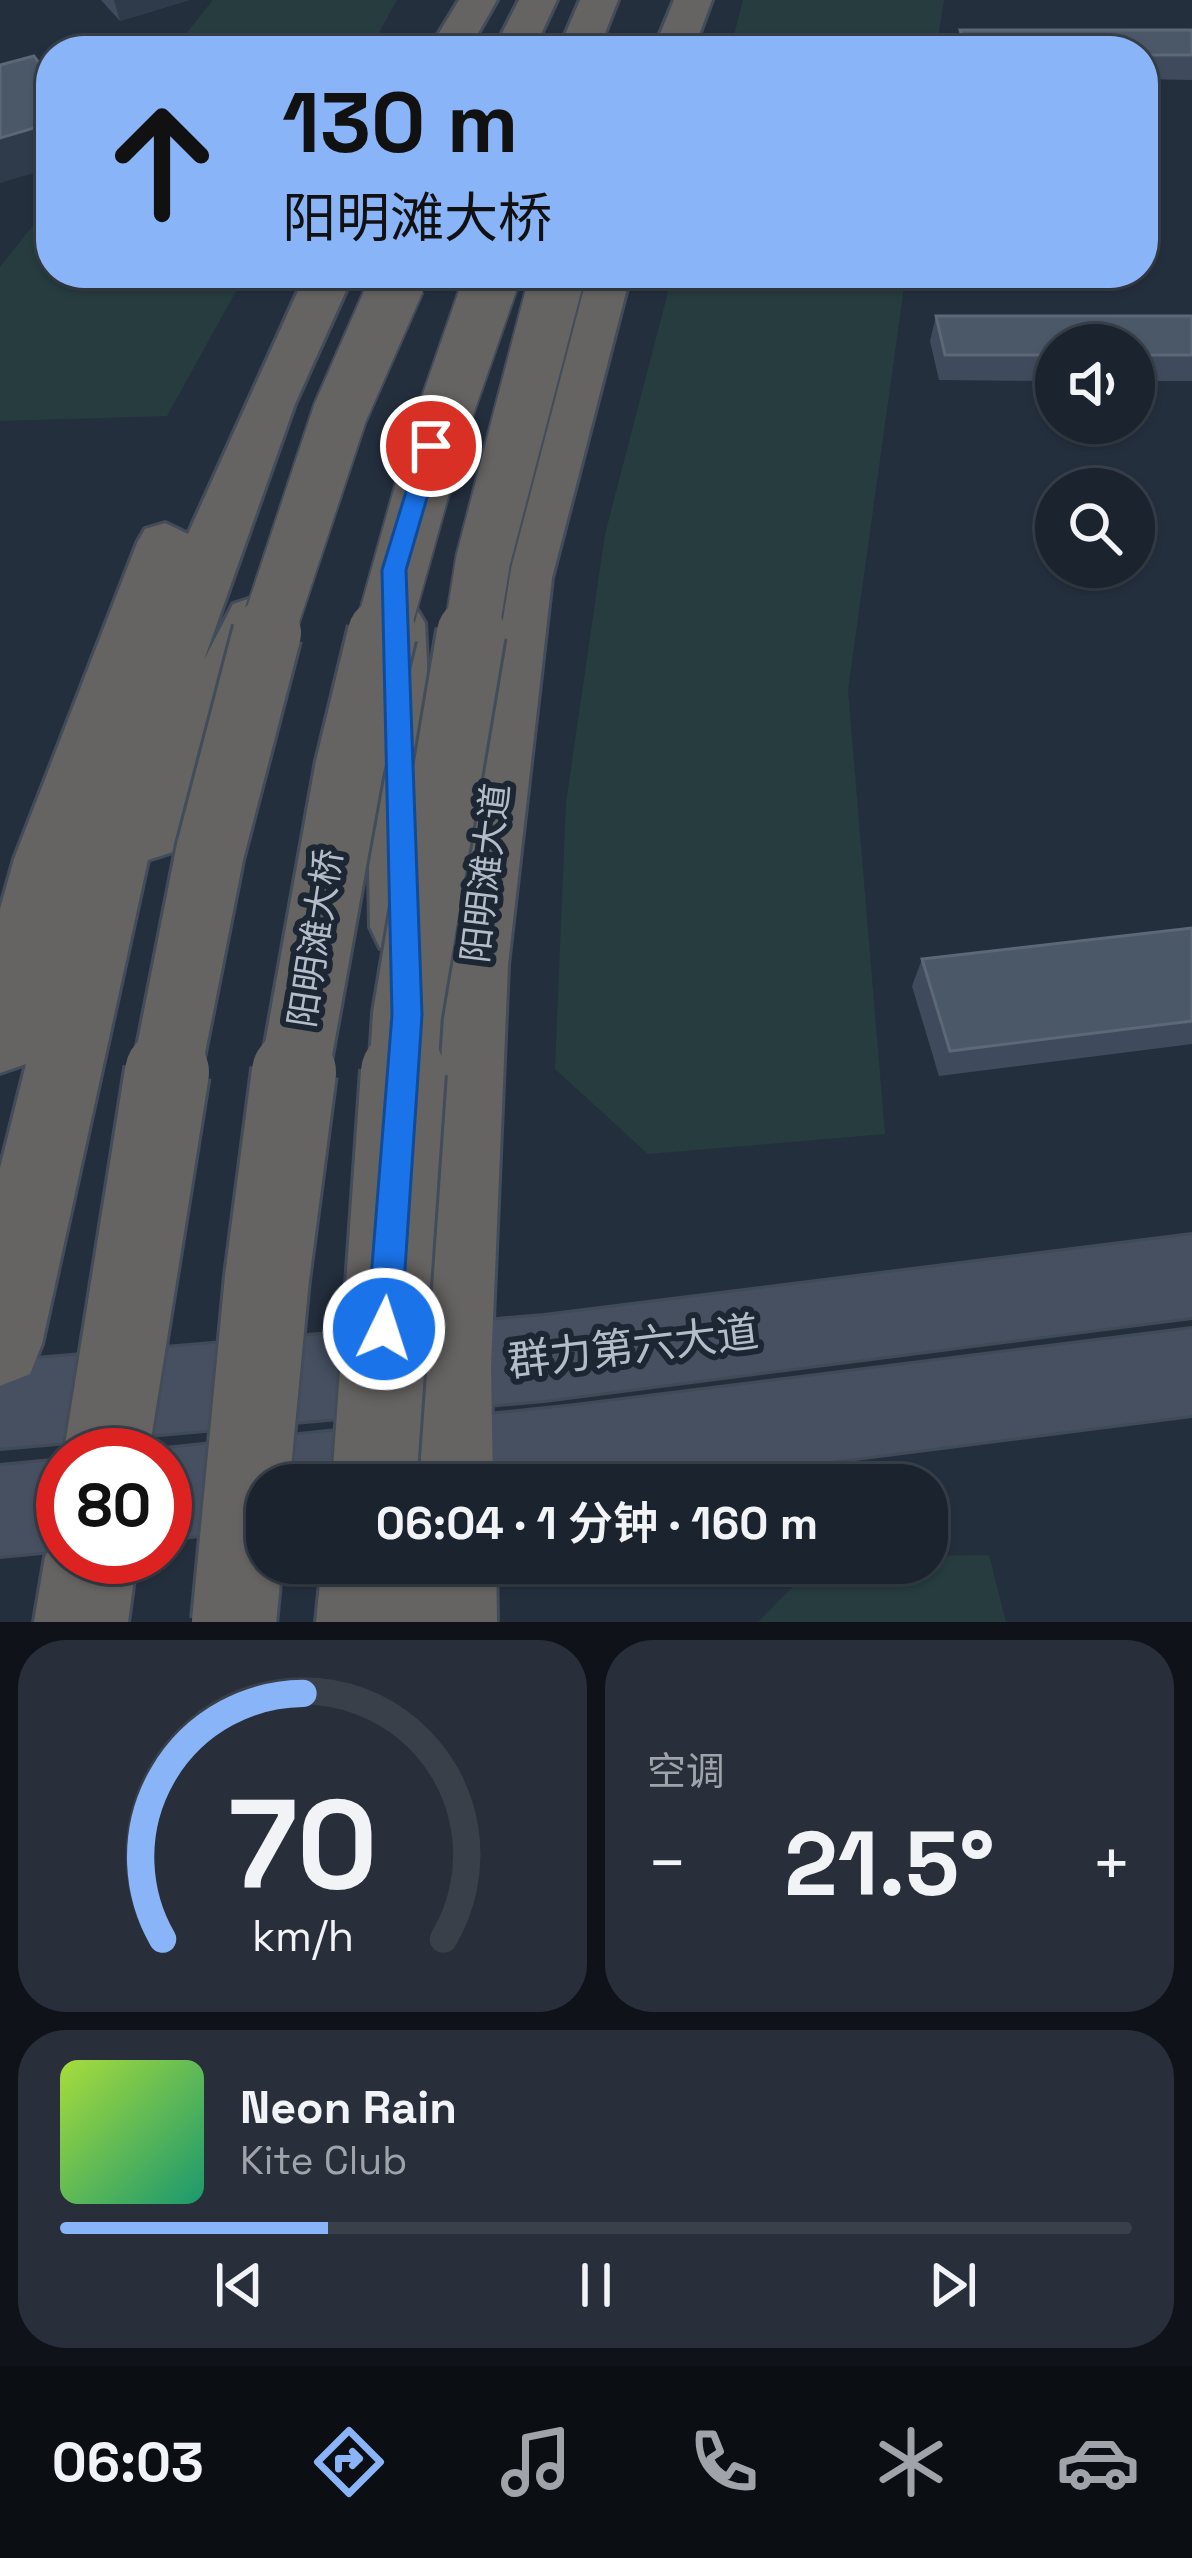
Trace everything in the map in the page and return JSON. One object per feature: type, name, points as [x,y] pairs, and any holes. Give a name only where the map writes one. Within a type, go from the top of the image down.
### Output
[{"type":"highway","points":[[431,36],[435,0]]},
{"type":"highway","points":[[440,36],[478,0]]},
{"type":"highway","points":[[473,36],[478,0]]},
{"type":"highway","points":[[520,36],[538,0]]},
{"type":"highway","points":[[584,36],[599,0]]},
{"type":"highway","points":[[680,36],[693,0]]},
{"type":"highway","points":[[0,1040],[48,859],[127,640],[193,478],[283,288]]},
{"type":"highway","points":[[0,1344],[83,969],[133,777],[235,478],[323,288]]},
{"type":"highway","points":[[110,1428],[153,1145],[224,797],[290,545],[328,439],[394,288]]},
{"type":"highway","name":"阳明滩大桥","points":[[234,1622],[250,1412],[308,966],[341,793],[394,570],[431,446],[489,288]]},
{"type":"highway","points":[[407,1015],[479,580],[554,288]]},
{"type":"highway","name":"阳明滩大道","points":[[427,1464],[448,1367],[472,965],[523,578],[604,288]]},
{"type":"highway","points":[[83,969],[290,545]]},
{"type":"highway","points":[[394,570],[423,1464]]},
{"type":"highway","points":[[81,1622],[87,1584]]},
{"type":"highway","points":[[364,1622],[367,1584]]},
{"type":"highway","points":[[449,1584],[450,1622]]},
{"type":"main road","name":"群力第六大道","points":[[0,1405],[448,1367],[1192,1276]]},
{"type":"main road","points":[[525,1464],[1192,1372]]},
{"type":"main road","points":[[192,1492],[246,1489]]},
{"type":"main road","points":[[0,1511],[36,1508]]},
{"type":"green space","points":[[213,0],[397,0],[377,36],[184,36]]},
{"type":"green space","points":[[743,0],[944,0],[938,36],[734,36]]},
{"type":"green space","points":[[36,222],[36,288],[238,288],[167,416],[0,421],[0,267]]},
{"type":"green space","points":[[669,288],[904,288],[848,690],[885,1134],[648,1154],[555,1069],[566,803],[605,534]]},
{"type":"green space","points":[[989,1555],[1006,1622],[758,1622],[795,1584],[948,1584],[948,1556]]},
{"type":"building","points":[[960,30],[1192,30],[1192,55],[1158,55],[1158,36],[962,36]]},
{"type":"building","points":[[36,59],[36,127],[0,138],[0,65]]},
{"type":"building","points":[[936,316],[1192,316],[1192,355],[1155,355],[1155,324],[1035,324],[1035,355],[945,355]]},
{"type":"building","points":[[1192,928],[1192,1021],[950,1051],[922,959]]},
{"type":"route","points":[[384,1329],[407,1015],[394,570],[431,446]]}]
